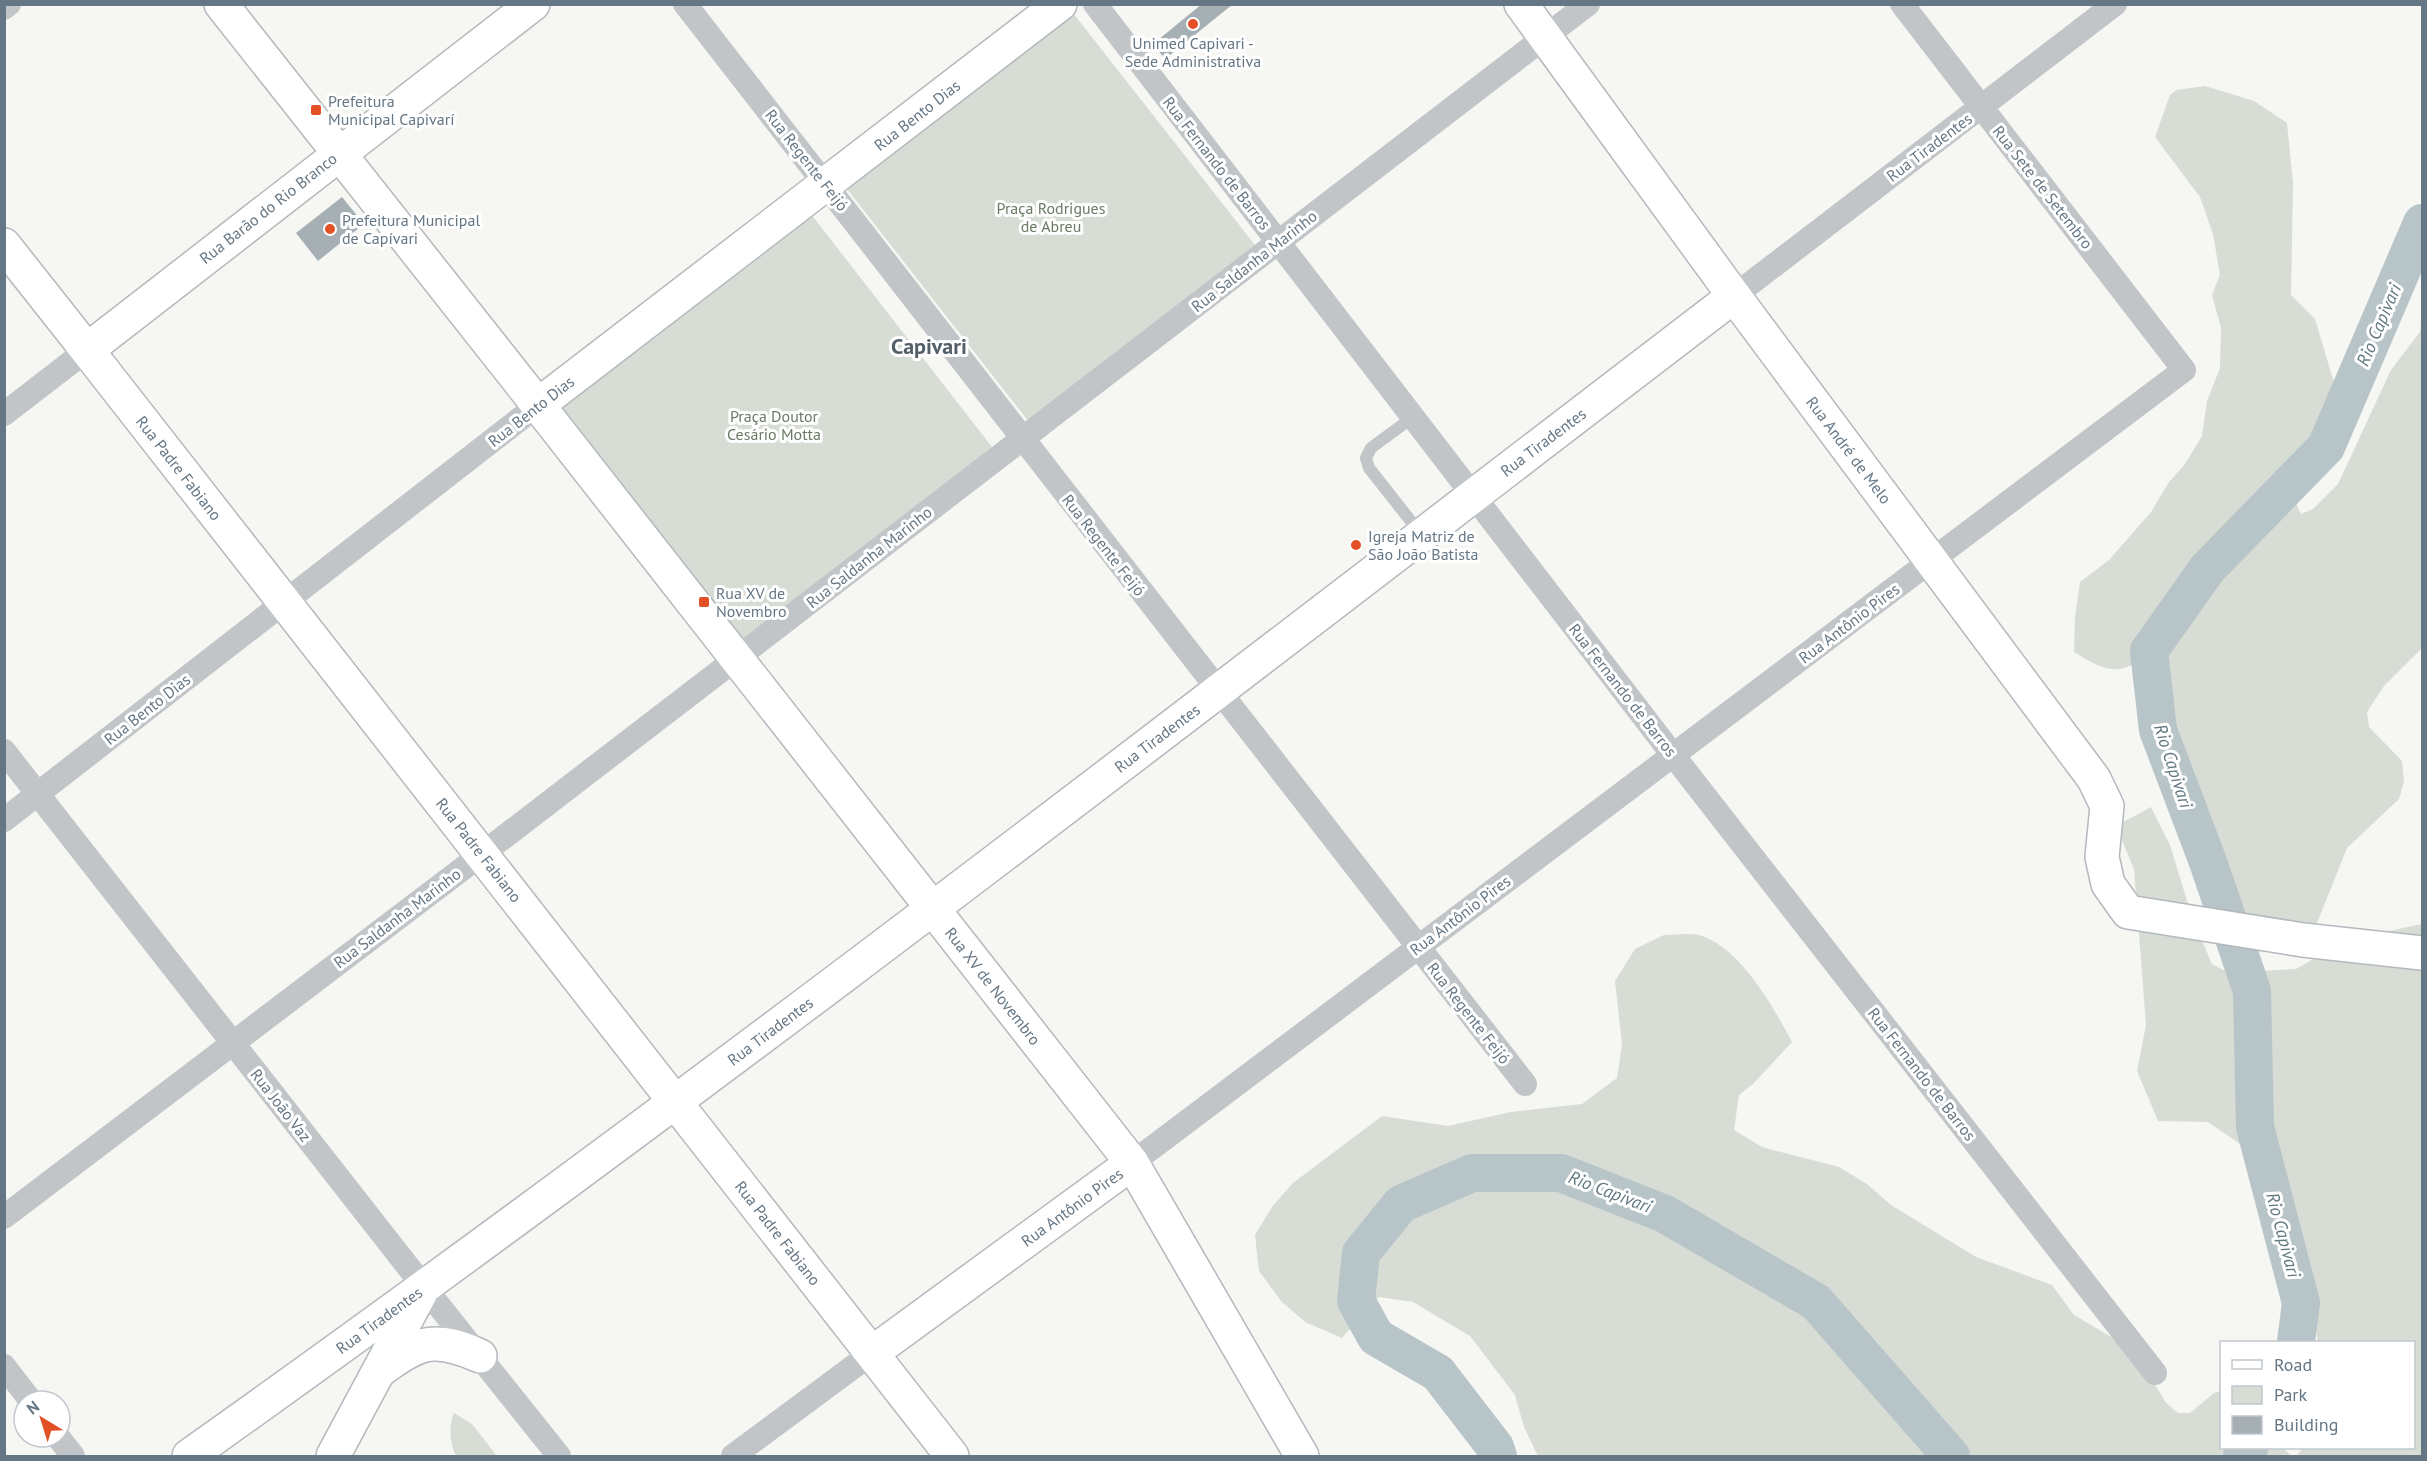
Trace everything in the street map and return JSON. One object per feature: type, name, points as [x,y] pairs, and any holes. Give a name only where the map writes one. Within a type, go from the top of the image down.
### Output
[{"type":"main road","name":"Rua XV de Novembro","points":[[221,4],[1132,1163],[1302,1456]]},
{"type":"main road","name":"Rua Barão do Rio Branco","points":[[87,350],[533,4]]},
{"type":"main road","name":"Rua Bento Dias","points":[[538,405],[1060,4]]},
{"type":"main road","name":"Rua André de Melo","points":[[1521,4],[1734,296],[2094,779],[2107,806],[2102,857],[2108,884],[2128,912],[2303,940],[2422,953]]},
{"type":"main road","name":"Rua Padre Fabiano","points":[[4,245],[952,1456]]},
{"type":"main road","name":"Rua Tiradentes","points":[[189,1456],[351,1341],[933,909],[1734,296]]},
{"type":"main road","name":"Rua Antônio Pires","points":[[872,1353],[1132,1163]]},
{"type":"main road","points":[[333,1456],[424,1287]]},
{"type":"main road","points":[[351,1341],[367,1345],[375,1352],[381,1369]]},
{"type":"main road","points":[[381,1369],[407,1350],[433,1343],[455,1345],[480,1356]]},
{"type":"street","points":[[4,8],[9,4]]},
{"type":"street","name":"Rua Regente Feijó","points":[[685,4],[1525,1084]]},
{"type":"street","name":"Rua Fernando de Barros","points":[[1095,4],[1673,755],[2155,1373]]},
{"type":"street","name":"Rua Saldanha Marinho","points":[[4,1217],[482,854],[1588,4]]},
{"type":"street","name":"Rua Sete de Setembro","points":[[1902,4],[2184,370]]},
{"type":"street","name":"Rua Tiradentes","points":[[1734,296],[2115,4]]},
{"type":"street","name":"Rua Barão do Rio Branco","points":[[4,414],[87,350]]},
{"type":"street","name":"Rua Antônio Pires","points":[[1132,1163],[2184,370]]},
{"type":"street","name":"Rua Bento Dias","points":[[4,820],[538,405]]},
{"type":"street","name":"Rua João Vaz","points":[[4,751],[559,1456]]},
{"type":"street","name":"Rua Antônio Pires","points":[[733,1456],[872,1353]]},
{"type":"street","points":[[4,1366],[22,1389]]},
{"type":"lane","points":[[1413,417],[1371,448],[1366,458],[1369,468],[1421,535]]},
{"type":"green space","name":"Praça Rodrigues de Abreu","points":[[1073,13],[1255,245],[1029,422],[847,189]]},
{"type":"green space","points":[[2205,86],[2254,101],[2287,123],[2293,183],[2291,295],[2315,319],[2335,386],[2332,404],[2312,437],[2298,474],[2295,501],[2301,514],[2313,509],[2338,484],[2391,370],[2420,332],[2422,315],[2422,648],[2384,686],[2367,712],[2369,727],[2402,761],[2404,782],[2399,799],[2347,848],[2317,923],[2295,940],[2231,914],[2190,823],[2175,761],[2167,666],[2162,654],[2151,652],[2130,666],[2113,669],[2104,668],[2074,652],[2075,617],[2080,582],[2109,560],[2151,512],[2169,482],[2185,464],[2202,436],[2207,401],[2220,368],[2221,328],[2212,295],[2220,275],[2213,234],[2200,197],[2155,137],[2170,95],[2176,90]]},
{"type":"green space","name":"Praça Doutor Cesário Motta","points":[[807,209],[992,447],[742,642],[557,404]]},
{"type":"green space","points":[[2151,807],[2170,845],[2193,920],[2212,964],[2223,970],[2241,972],[2296,969],[2347,940],[2422,924],[2422,1456],[2297,1456],[2301,1449],[2415,1449],[2415,1341],[2318,1341],[2308,1279],[2280,1203],[2265,1195],[2262,1173],[2240,1144],[2208,1122],[2158,1121],[2137,1071],[2146,1025],[2134,869],[2116,826]]},
{"type":"green space","points":[[1664,935],[1701,935],[1719,945],[1732,955],[1756,982],[1792,1042],[1753,1084],[1739,1095],[1734,1130],[1762,1147],[1839,1167],[1867,1184],[1891,1205],[1976,1257],[2052,1285],[2074,1315],[2135,1351],[2166,1403],[2178,1413],[2190,1413],[2214,1393],[2220,1391],[2220,1449],[2285,1449],[2291,1456],[1538,1456],[1524,1427],[1515,1395],[1470,1336],[1413,1302],[1379,1297],[1342,1338],[1305,1322],[1281,1301],[1259,1271],[1255,1235],[1272,1207],[1293,1183],[1382,1116],[1448,1126],[1511,1112],[1582,1104],[1617,1078],[1622,1044],[1615,981],[1635,949]]},
{"type":"green space","points":[[454,1413],[472,1424],[497,1456],[456,1456],[450,1435]]},
{"type":"building","name":"Unimed Capivari - Sede Administrativa","points":[[1202,4],[1233,4],[1165,59],[1153,44]]},
{"type":"building","name":"Prefeitura Municipal de Capívari","points":[[342,197],[364,224],[318,261],[296,233]]},
{"type":"waterway","name":"Rio Capivari","points":[[2296,1341],[2301,1303],[2255,1127],[2252,991],[2208,862],[2158,730],[2149,651],[2207,569],[2326,447],[2422,223]]},
{"type":"waterway","name":"Rio Capivari","points":[[1498,1456],[1495,1447],[1438,1373],[1376,1337],[1356,1301],[1361,1253],[1401,1204],[1472,1173],[1561,1173],[1665,1214],[1816,1302],[1951,1456]]},
{"type":"waterway","name":"Rio Capivari","points":[[2242,1456],[2248,1449]]},
{"type":"place","name":"Unimed Capivari - Sede Administrativa","points":[[1193,24]]},
{"type":"place","name":"Prefeitura Municipal Capivarí","points":[[316,110]]},
{"type":"place","name":"Prefeitura Municipal de Capívari","points":[[330,229]]},
{"type":"place","name":"Igreja Matriz de São João Batista","points":[[1356,545]]},
{"type":"place","name":"Rua XV de Novembro","points":[[704,602]]},
{"type":"district","name":"Capivari","points":[[929,346]]}]
